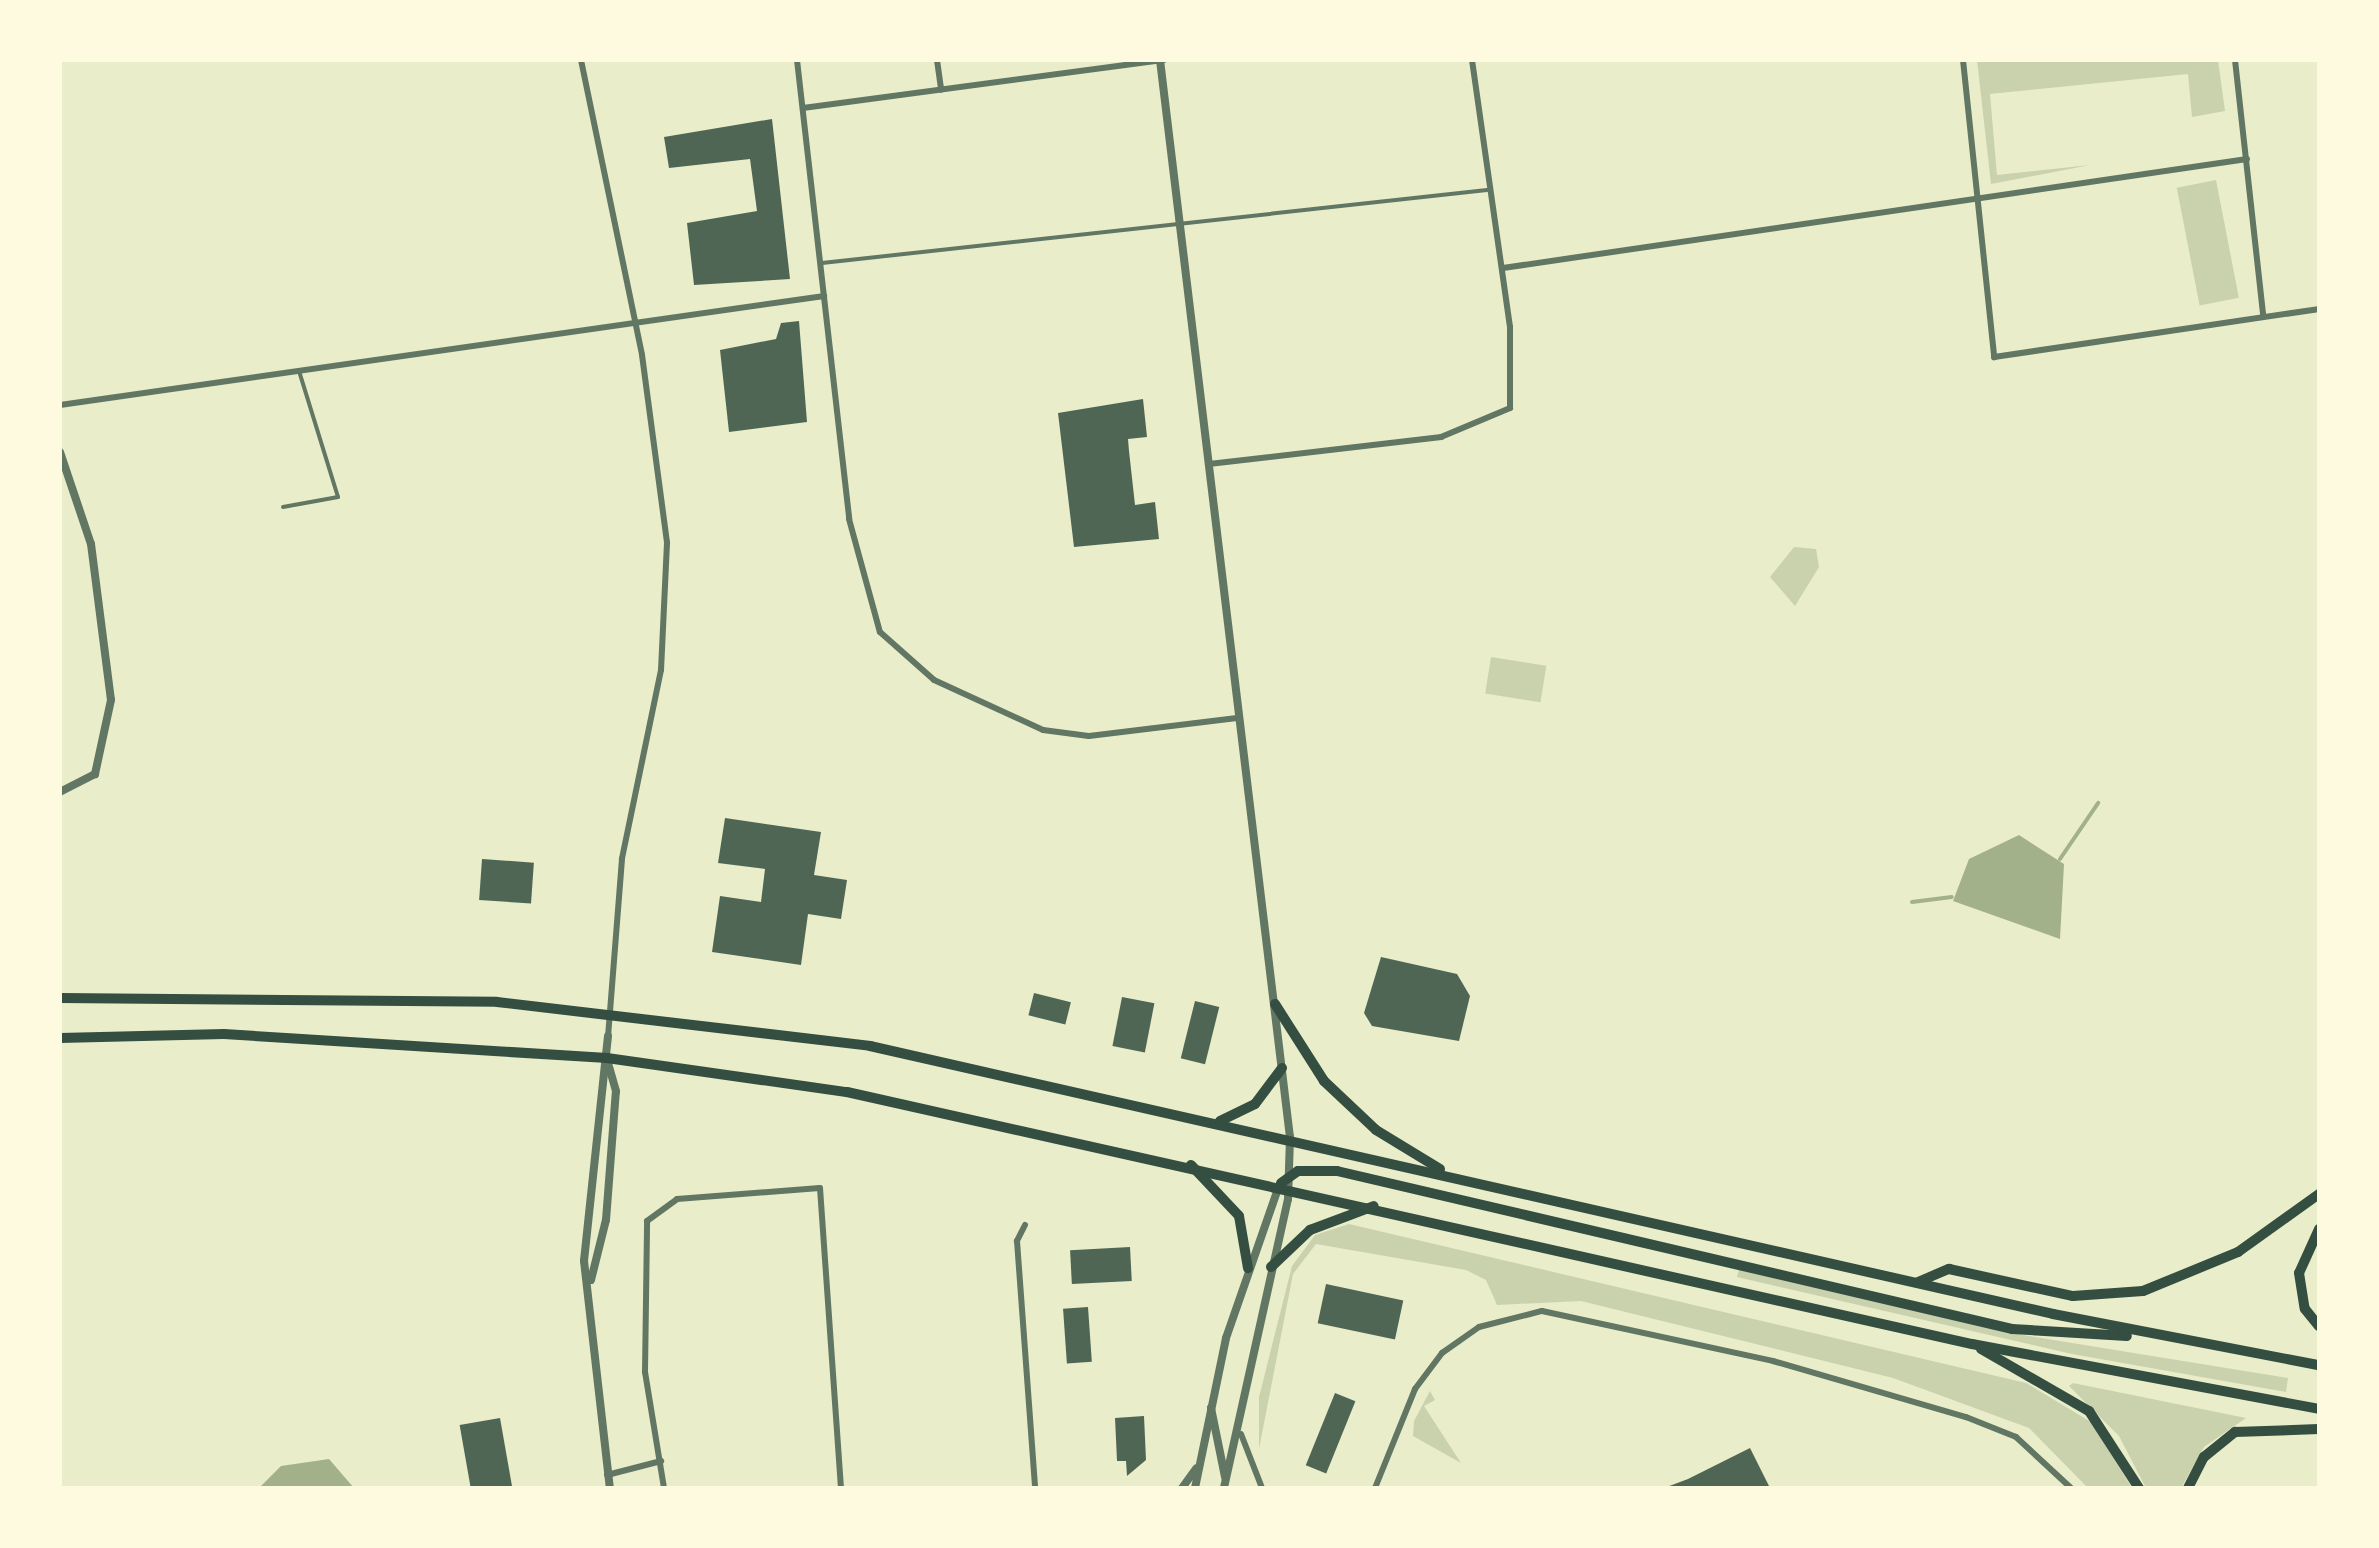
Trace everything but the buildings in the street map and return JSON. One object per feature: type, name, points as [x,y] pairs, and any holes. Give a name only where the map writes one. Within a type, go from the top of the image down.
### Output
[{"type":"highway","points":[[60,998],[412,998],[609,1012],[870,1046],[1290,1136],[2168,1338],[2319,1365]]},
{"type":"highway","points":[[1275,1004],[1324,1080],[1376,1130],[1444,1173]]},
{"type":"highway","points":[[60,1038],[224,1034],[607,1058],[929,1106],[1282,1183],[1972,1344],[2319,1409]]},
{"type":"highway","points":[[1220,1121],[1254,1104],[1282,1068]]},
{"type":"highway","points":[[1190,1164],[1239,1216],[1248,1268]]},
{"type":"highway","points":[[1282,1183],[1298,1171],[1337,1171],[2012,1330],[2168,1338]]},
{"type":"highway","points":[[1918,1282],[1949,1269],[2073,1296],[2143,1291],[2238,1252],[2319,1194]]},
{"type":"highway","points":[[1271,1267],[1310,1230],[1376,1206]]},
{"type":"highway","points":[[2319,1228],[2299,1273],[2304,1309],[2319,1326]]},
{"type":"highway","points":[[1972,1344],[2088,1411],[2139,1488]]},
{"type":"highway","points":[[2188,1488],[2204,1457],[2235,1432],[2319,1429]]},
{"type":"street","points":[[582,60],[635,324],[667,543],[666,604],[622,858],[607,1058],[584,1261],[591,1280],[610,1488]]},
{"type":"street","points":[[798,60],[854,549],[871,615],[893,647],[945,686],[1042,730],[1089,736],[1237,718]]},
{"type":"street","points":[[937,60],[940,90]]},
{"type":"street","points":[[803,108],[1162,60],[1237,718],[1290,1136],[1282,1183],[1248,1268],[1210,1398],[1195,1488]]},
{"type":"street","points":[[1209,464],[1441,437],[1499,420],[1514,394],[1503,268],[1487,190],[1472,60]]},
{"type":"street","points":[[1963,60],[1994,357],[2319,309]]},
{"type":"street","points":[[2234,60],[2264,315]]},
{"type":"street","points":[[1503,268],[2246,159]]},
{"type":"street","points":[[60,405],[824,296]]},
{"type":"street","points":[[60,452],[90,538],[110,663],[110,729],[94,774],[60,792]]},
{"type":"street","points":[[591,1280],[603,1252],[616,1091],[607,1058]]},
{"type":"street","points":[[1226,1486],[1241,1434],[1248,1352],[1288,1199],[1282,1183]]},
{"type":"street","points":[[664,1488],[645,1372],[647,1221],[677,1199],[820,1188],[841,1488]]},
{"type":"street","points":[[1026,1225],[1016,1241],[1035,1488]]},
{"type":"street","points":[[1375,1488],[1415,1389],[1442,1352],[1479,1328],[1542,1312],[1773,1361],[1979,1421],[2034,1450],[2071,1488]]},
{"type":"street","points":[[1210,1398],[1226,1486]]},
{"type":"street","points":[[1241,1434],[1262,1488]]},
{"type":"street","points":[[607,1475],[661,1461]]},
{"type":"street","points":[[1182,1488],[1199,1466]]},
{"type":"lane","points":[[822,263],[1487,190]]},
{"type":"lane","points":[[283,507],[338,497],[299,371]]},
{"type":"shaded area","points":[[1977,60],[2218,60],[2225,111],[2192,117],[2188,74],[1990,94],[1997,175],[2090,165],[1991,184]]},
{"type":"shaded area","points":[[2216,180],[2239,298],[2200,305],[2177,188]]},
{"type":"shaded area","points":[[1794,547],[1816,549],[1819,567],[1795,606],[1770,577]]},
{"type":"shaded area","points":[[1491,657],[1546,666],[1541,702],[1485,694]]},
{"type":"shaded area","points":[[2019,835],[2064,864],[2060,939],[1953,901],[1969,859]]},
{"type":"shaded area","points":[[1349,1224],[2026,1383],[2091,1422],[2132,1488],[2088,1488],[2029,1428],[1893,1378],[1581,1301],[1497,1305],[1486,1280],[1466,1270],[1316,1244],[1293,1274],[1259,1449],[1259,1397],[1292,1266],[1315,1235]]},
{"type":"shaded area","points":[[1739,1269],[2017,1334],[2288,1378],[2286,1392],[2072,1354],[1737,1277]]},
{"type":"shaded area","points":[[2073,1383],[2246,1418],[2204,1447],[2181,1488],[2146,1488],[2119,1436],[2069,1386]]},
{"type":"shaded area","points":[[1430,1391],[1435,1400],[1424,1406],[1461,1463],[1413,1436],[1414,1421]]},
{"type":"shaded area","points":[[329,1459],[354,1488],[259,1488],[281,1466]]},
{"type":"waterway","points":[[2060,859],[2098,803]]},
{"type":"waterway","points":[[1912,902],[1952,897]]}]
